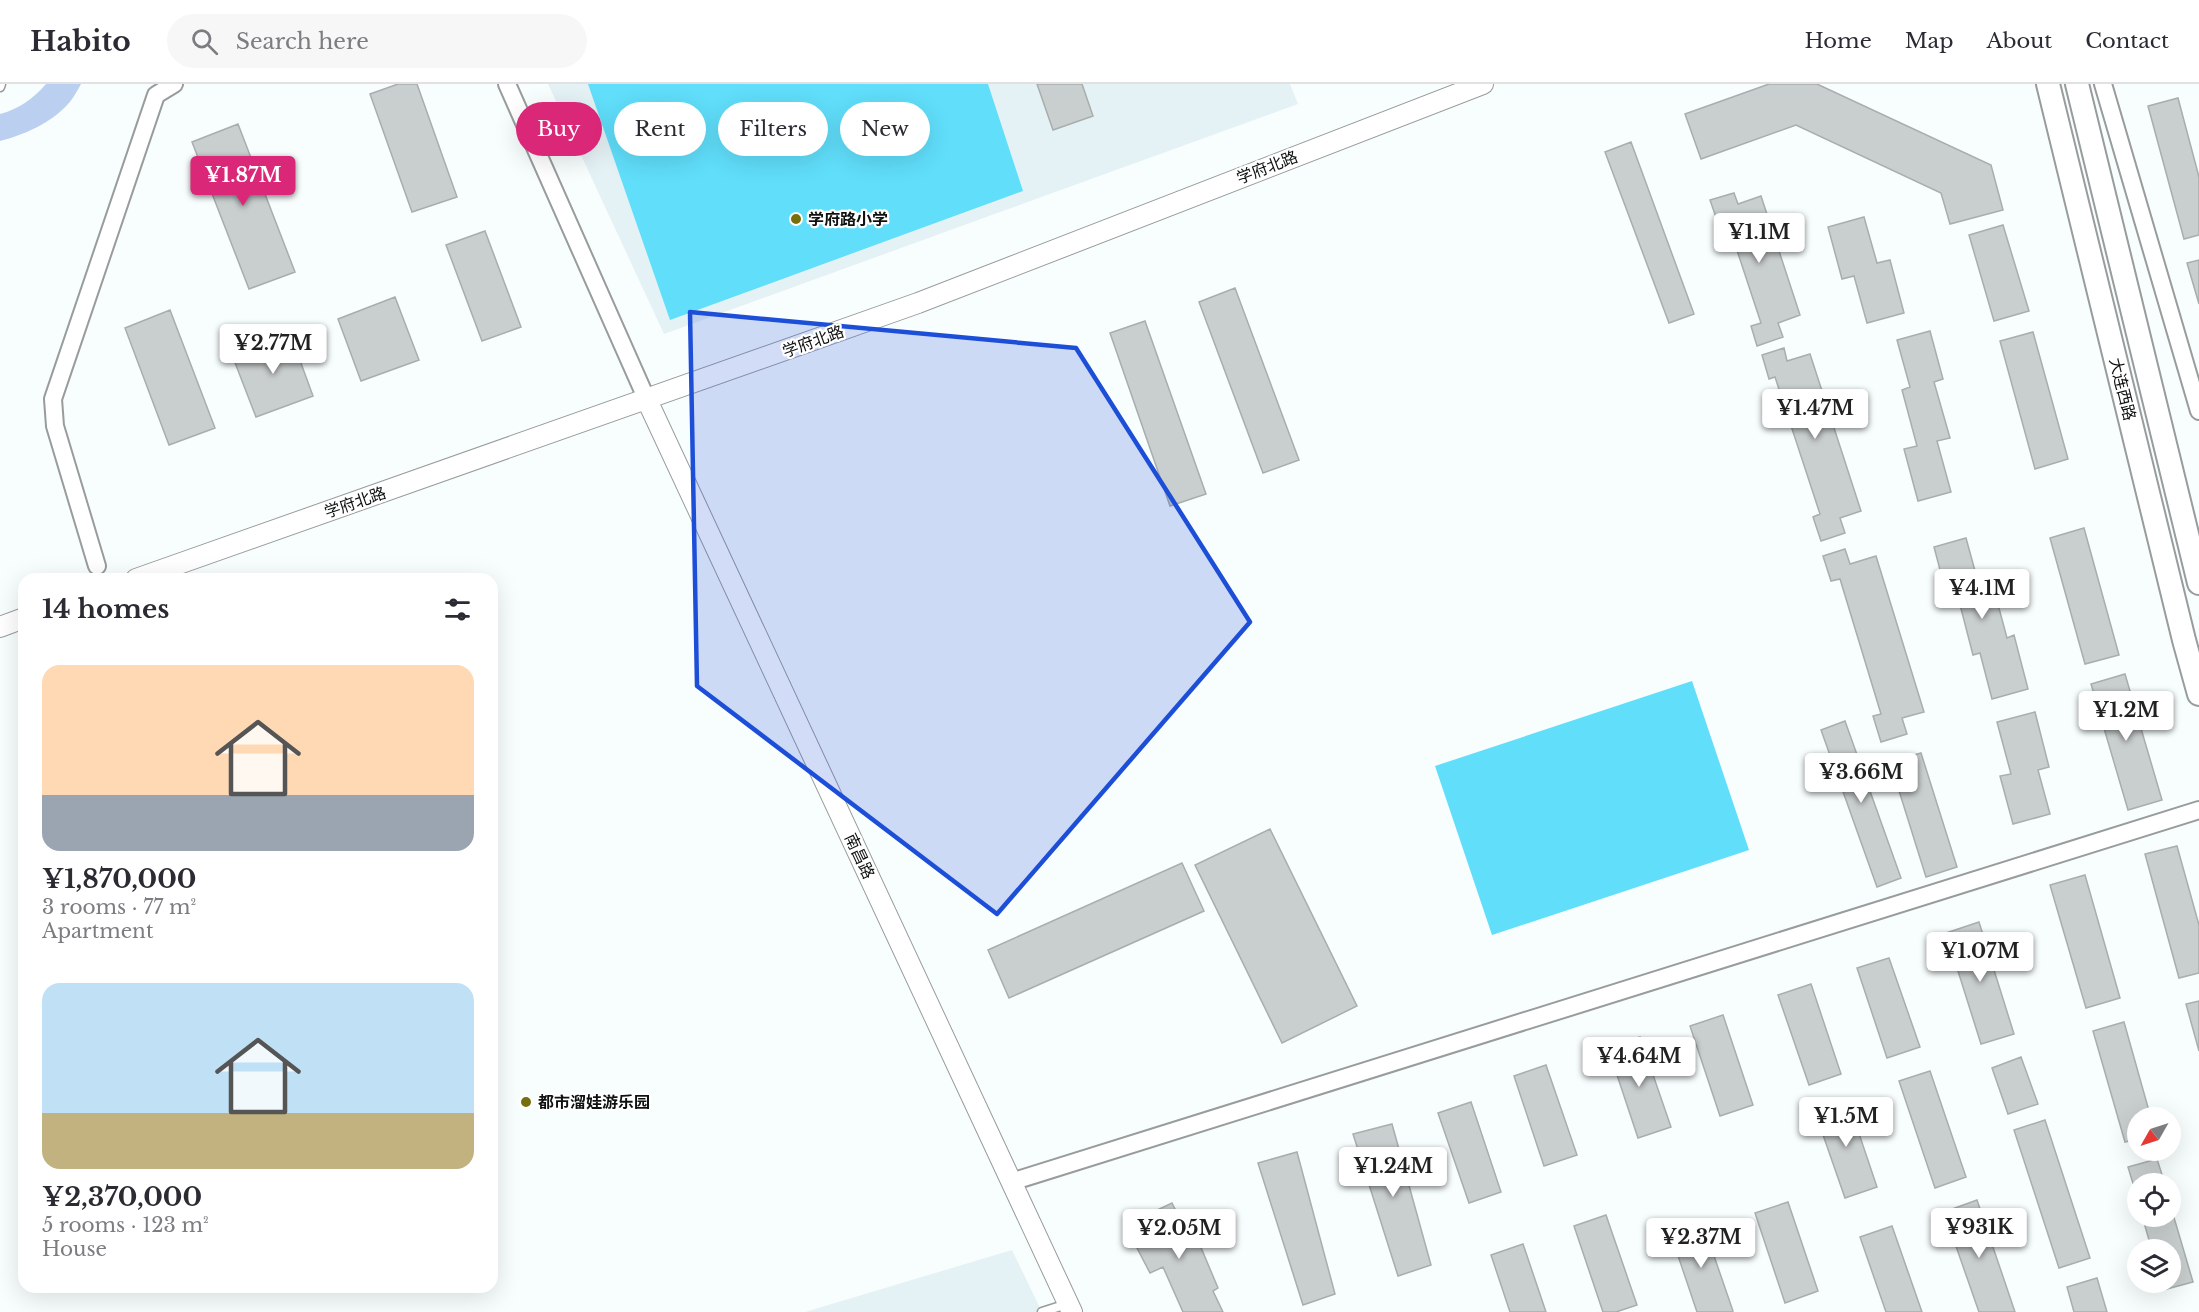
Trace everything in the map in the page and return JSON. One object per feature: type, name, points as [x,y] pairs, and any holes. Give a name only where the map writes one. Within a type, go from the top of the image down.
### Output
[{"type":"main road","name":"大连西路","points":[[2048,84],[2178,617],[2199,694]]},
{"type":"main road","name":"大连西路","points":[[2077,84],[2199,583]]},
{"type":"street","points":[[97,566],[55,426],[53,399],[156,95],[174,84]]},
{"type":"street","points":[[507,84],[647,400]]},
{"type":"street","name":"学府北路","points":[[153,573],[918,303],[1483,84]]},
{"type":"street","points":[[2037,84],[2061,137]]},
{"type":"street","points":[[2103,84],[2199,411]]},
{"type":"street","name":"南昌路","points":[[647,400],[1070,1308]]},
{"type":"street","points":[[0,627],[18,620]]},
{"type":"street","points":[[1011,1182],[2199,810]]},
{"type":"lane","points":[[1042,1312],[1070,1308]]},
{"type":"highlighted area","points":[[690,312],[1076,348],[1250,622],[997,914],[697,686]]},
{"type":"shaded area","points":[[46,84],[81,84],[70,102],[54,117],[28,132],[0,141],[0,114],[25,103]]},
{"type":"shaded area","name":"学府路小学","points":[[548,84],[1290,84],[1298,104],[664,334],[581,156],[602,156],[602,102],[556,102]]},
{"type":"shaded area","points":[[588,84],[988,84],[1023,191],[670,320],[602,124],[602,102],[594,102]]},
{"type":"shaded area","points":[[1692,681],[1749,850],[1492,935],[1435,766]]},
{"type":"shaded area","points":[[1012,1250],[1042,1312],[805,1312]]},
{"type":"building","points":[[398,84],[417,84],[457,197],[412,212],[370,94]]},
{"type":"building","points":[[1037,84],[1082,84],[1093,116],[1053,130]]},
{"type":"building","points":[[1769,84],[1817,84],[1991,165],[2003,210],[1950,224],[1941,193],[1796,125],[1701,159],[1685,114]]},
{"type":"building","points":[[2178,98],[2199,177],[2199,235],[2184,239],[2148,106]]},
{"type":"building","points":[[238,124],[295,272],[249,289],[192,142]]},
{"type":"building","points":[[1631,142],[1694,314],[1669,323],[1605,152]]},
{"type":"building","points":[[1734,193],[1738,204],[1761,196],[1800,315],[1778,323],[1783,337],[1757,346],[1751,326],[1761,323],[1727,220],[1718,223],[1710,200]]},
{"type":"building","points":[[1864,217],[1877,263],[1890,260],[1904,313],[1867,323],[1854,276],[1842,279],[1828,227]]},
{"type":"building","points":[[2003,225],[2029,311],[1994,321],[1969,235]]},
{"type":"building","points":[[485,231],[521,327],[482,341],[446,245]]},
{"type":"building","points":[[2199,260],[2199,304],[2187,263]]},
{"type":"building","points":[[1235,288],[1299,460],[1263,473],[1199,302]]},
{"type":"building","points":[[395,297],[419,360],[361,381],[338,319]]},
{"type":"building","points":[[170,310],[215,428],[169,445],[125,328]]},
{"type":"building","points":[[1145,321],[1206,494],[1170,506],[1110,333]]},
{"type":"building","points":[[1930,331],[1943,379],[1934,382],[1950,438],[1937,441],[1951,492],[1918,501],[1904,449],[1917,446],[1902,390],[1910,387],[1897,340]]},
{"type":"building","points":[[2033,332],[2068,459],[2035,469],[2000,341]]},
{"type":"building","points":[[290,333],[313,396],[256,417],[232,355]]},
{"type":"building","points":[[1784,348],[1787,361],[1810,354],[1861,511],[1840,518],[1845,533],[1821,541],[1813,517],[1820,514],[1775,377],[1769,379],[1762,355]]},
{"type":"building","points":[[2084,528],[2119,655],[2085,664],[2050,538]]},
{"type":"building","points":[[1966,538],[1980,589],[1993,586],[2007,638],[2014,635],[2028,689],[1992,699],[1980,653],[1973,655],[1958,597],[1948,600],[1934,547]]},
{"type":"building","points":[[1845,549],[1850,564],[1876,556],[1924,712],[1902,718],[1907,734],[1881,742],[1873,716],[1881,714],[1840,579],[1831,581],[1823,556]]},
{"type":"building","points":[[2125,674],[2162,800],[2128,810],[2091,684]]},
{"type":"building","points":[[2035,712],[2049,767],[2038,770],[2050,814],[2013,824],[2000,776],[2011,774],[1997,722]]},
{"type":"building","points":[[1845,721],[1901,878],[1877,887],[1821,730]]},
{"type":"building","points":[[1921,753],[1957,867],[1926,877],[1890,762]]},
{"type":"building","points":[[1270,829],[1357,1006],[1282,1043],[1195,865]]},
{"type":"building","points":[[2177,846],[2199,925],[2199,973],[2179,978],[2145,854]]},
{"type":"building","points":[[1182,863],[1204,911],[1009,998],[988,950]]},
{"type":"building","points":[[2085,875],[2120,998],[2086,1008],[2050,885]]},
{"type":"building","points":[[1979,922],[2014,1034],[1981,1044],[1946,933]]},
{"type":"building","points":[[1889,958],[1920,1047],[1887,1058],[1857,968]]},
{"type":"building","points":[[1811,984],[1841,1074],[1809,1085],[1778,995]]},
{"type":"building","points":[[2199,1001],[2199,1051],[2186,1004]]},
{"type":"building","points":[[1723,1015],[1753,1105],[1720,1116],[1690,1026]]},
{"type":"building","points":[[2124,1022],[2148,1107],[2127,1107],[2127,1142],[2125,1142],[2093,1031]]},
{"type":"building","points":[[1640,1037],[1671,1127],[1638,1138],[1608,1048]]},
{"type":"building","points":[[2021,1057],[2038,1104],[2008,1114],[1992,1068]]},
{"type":"building","points":[[1546,1065],[1577,1155],[1544,1166],[1514,1076]]},
{"type":"building","points":[[1930,1071],[1966,1177],[1935,1188],[1899,1081]]},
{"type":"building","points":[[1847,1098],[1877,1187],[1845,1198],[1814,1109]]},
{"type":"building","points":[[1471,1102],[1501,1192],[1469,1203],[1438,1113]]},
{"type":"building","points":[[2045,1120],[2090,1258],[2059,1268],[2014,1130]]},
{"type":"building","points":[[1392,1124],[1431,1265],[1398,1276],[1353,1134]]},
{"type":"building","points":[[1297,1152],[1335,1294],[1303,1305],[1258,1163]]},
{"type":"building","points":[[2158,1161],[2161,1173],[2130,1173],[2128,1167]]},
{"type":"building","points":[[1977,1200],[2015,1312],[1979,1312],[1944,1212]]},
{"type":"building","points":[[1788,1202],[1818,1291],[1785,1303],[1755,1213]]},
{"type":"building","points":[[1172,1203],[1181,1221],[1189,1219],[1218,1288],[1213,1291],[1223,1312],[1183,1312],[1163,1267],[1150,1273],[1136,1246],[1150,1239],[1140,1218]]},
{"type":"building","points":[[1606,1215],[1637,1305],[1616,1312],[1603,1312],[1574,1226]]},
{"type":"building","points":[[1702,1221],[1733,1311],[1731,1312],[1697,1312],[1670,1232]]},
{"type":"building","points":[[1892,1226],[1922,1312],[1886,1312],[1860,1237]]},
{"type":"building","points":[[2145,1227],[2177,1227],[2180,1239],[2149,1239]]},
{"type":"building","points":[[2181,1241],[2193,1282],[2181,1285]]},
{"type":"building","points":[[1523,1244],[1546,1312],[1510,1312],[1491,1255]]},
{"type":"building","points":[[2097,1278],[2107,1312],[2074,1312],[2067,1287]]},
{"type":"place","name":"学府路小学","points":[[796,219]]},
{"type":"place","name":"都市溜娃游乐园","points":[[526,1102]]}]
